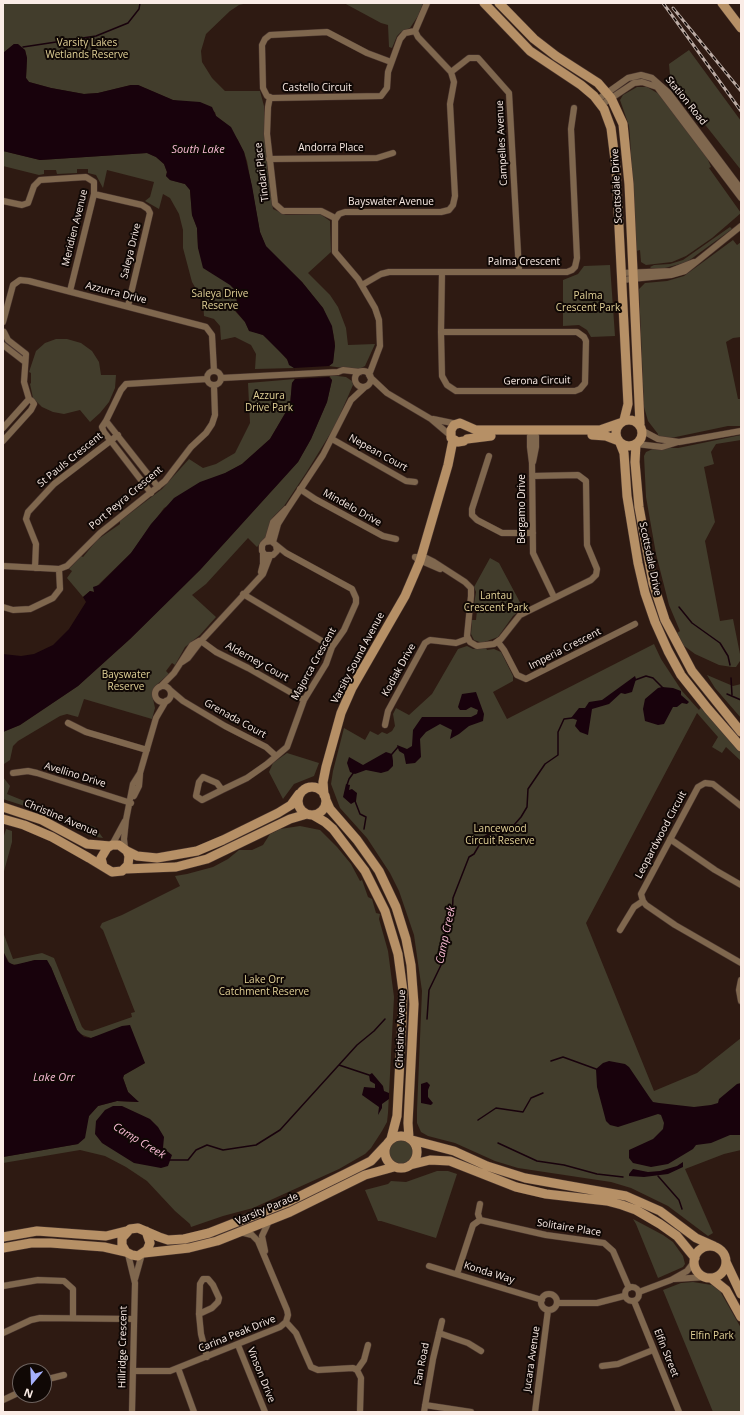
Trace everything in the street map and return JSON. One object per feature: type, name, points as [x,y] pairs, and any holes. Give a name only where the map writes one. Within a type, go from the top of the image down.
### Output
[{"type":"main road","name":"Scottsdale Drive","points":[[484,3],[530,51],[581,84],[599,102],[614,137],[628,404],[622,422]]},
{"type":"main road","name":"Scottsdale Drive","points":[[499,3],[534,39],[556,56],[591,78],[609,95],[623,124],[625,134],[641,427]]},
{"type":"main road","points":[[722,3],[741,28]]},
{"type":"main road","points":[[622,422],[600,430],[533,434],[484,436],[458,442],[452,438],[451,430],[462,425],[484,430],[533,434],[599,435],[608,436],[629,446],[637,444],[642,437],[641,427],[632,420],[622,422]]},
{"type":"main road","points":[[620,442],[616,431],[622,422]]},
{"type":"main road","points":[[462,425],[469,434],[466,440]]},
{"type":"main road","name":"Varsity Sound Avenue","points":[[325,797],[323,782],[326,767],[346,701],[398,606],[398,602],[418,558],[448,465],[452,438]]},
{"type":"main road","name":"Varsity Sound Avenue","points":[[448,465],[457,449],[466,440]]},
{"type":"main road","name":"Scottsdale Drive","points":[[620,442],[624,453],[627,496],[641,579],[655,622],[668,651],[681,674],[703,704],[741,747]]},
{"type":"main road","name":"Scottsdale Drive","points":[[637,444],[635,462],[639,507],[650,569],[663,614],[671,634],[692,671],[741,732]]},
{"type":"main road","name":"Varsity Sound Avenue","points":[[310,787],[319,781],[326,767]]},
{"type":"main road","points":[[310,787],[318,789],[325,797],[321,811],[310,815],[299,808],[299,794],[306,788],[310,787]]},
{"type":"main road","name":"Christine Avenue","points":[[3,807],[42,820],[87,844],[119,845],[137,856],[157,858],[196,851],[223,840],[278,813],[291,805],[299,794]]},
{"type":"main road","name":"Christine Avenue","points":[[325,797],[330,809],[357,840],[379,871],[396,907],[406,939],[411,965],[414,1004],[408,1123],[410,1139]]},
{"type":"main road","name":"Christine Avenue","points":[[3,819],[43,833],[112,872],[119,872],[125,869],[176,867],[207,859],[290,819],[310,815],[325,822],[333,829],[365,871],[386,911],[398,954],[403,991],[397,1116],[388,1142]]},
{"type":"main road","name":"Christine Avenue","points":[[103,866],[102,854],[111,845]]},
{"type":"main road","points":[[125,869],[129,861],[126,850]]},
{"type":"main road","points":[[741,1294],[722,1251],[696,1238],[660,1211],[626,1196],[525,1178],[487,1166],[454,1151],[400,1136],[388,1142],[384,1150],[386,1160],[394,1167],[405,1168],[410,1165],[430,1160],[450,1161],[516,1187],[546,1194],[606,1201],[636,1210],[677,1236],[695,1260],[698,1272],[726,1290],[741,1317]]},
{"type":"main road","points":[[410,1139],[415,1144],[417,1153],[416,1158],[410,1165]]},
{"type":"main road","name":"Varsity Parade","points":[[146,1231],[168,1240],[184,1239],[208,1233],[288,1202],[350,1172],[371,1161],[388,1142]]},
{"type":"main road","name":"Varsity Parade","points":[[143,1254],[199,1246],[240,1232],[269,1221],[365,1175],[394,1167]]},
{"type":"main road","points":[[3,1236],[37,1231],[106,1236],[138,1228],[146,1231],[150,1243],[143,1254],[135,1256],[104,1247],[51,1242],[31,1243],[3,1248]]},
{"type":"main road","points":[[126,1231],[122,1241],[127,1253]]},
{"type":"main road","points":[[695,1260],[700,1250],[709,1246],[714,1246]]},
{"type":"main road","points":[[709,1278],[715,1277],[723,1271],[726,1262]]},
{"type":"street","points":[[427,3],[416,31],[418,37],[451,72]]},
{"type":"street","name":"Castello Circuit","points":[[391,62],[366,53],[327,32],[270,35],[264,39],[262,45],[263,88],[265,93],[270,97],[377,97],[385,92],[391,62],[401,37],[406,33],[416,31]]},
{"type":"street","name":"Campelles Avenue","points":[[451,72],[468,58],[478,58],[509,93],[519,271]]},
{"type":"street","name":"Bayswater Avenue","points":[[335,218],[339,214],[345,212],[441,212],[451,208],[455,196],[450,104],[454,82],[451,72]]},
{"type":"street","name":"Station Road","points":[[599,102],[633,76],[646,76],[656,80],[673,99],[741,189]]},
{"type":"street","name":"Station Road","points":[[609,95],[638,82],[646,83],[657,88],[741,198]]},
{"type":"street","name":"Tindari Place","points":[[270,97],[267,127],[269,159],[275,204],[277,208],[285,211],[323,212],[335,218]]},
{"type":"street","name":"Palma Crescent","points":[[362,285],[384,272],[567,272],[572,270],[577,263],[570,129],[574,108]]},
{"type":"street","name":"Andorra Place","points":[[269,159],[377,158],[393,153]]},
{"type":"street","name":"Meridien Avenue","points":[[3,201],[26,205],[30,201],[36,183],[44,179],[78,177],[90,178],[95,187],[94,194],[70,292]]},
{"type":"street","name":"Saleya Drive","points":[[94,194],[142,205],[148,209],[150,213],[128,306]]},
{"type":"street","points":[[335,218],[333,242],[335,252],[362,285],[380,320],[380,346],[375,357],[370,382],[351,400]]},
{"type":"street","points":[[622,276],[633,276],[671,270],[699,259],[741,226]]},
{"type":"street","points":[[730,236],[741,230]]},
{"type":"street","name":"Gerona Circuit","points":[[441,332],[578,332],[584,336],[586,341],[585,383],[580,390],[576,391],[456,391],[447,385],[442,376],[441,332],[442,272]]},
{"type":"street","name":"Azzurra Drive","points":[[3,322],[13,285],[16,281],[24,280],[206,327],[212,335],[214,371]]},
{"type":"street","points":[[3,333],[8,340],[26,354],[24,382],[29,399],[34,404],[31,410],[3,441]]},
{"type":"street","points":[[3,345],[25,362]]},
{"type":"street","points":[[156,718],[156,693],[160,687],[174,673],[182,662],[188,658],[201,641],[243,594],[263,574],[273,555],[276,529],[332,439],[351,400],[356,381],[361,372],[375,357]]},
{"type":"street","points":[[338,372],[343,370],[361,372],[370,376],[387,393]]},
{"type":"street","points":[[214,371],[219,373],[221,378],[220,383],[214,386],[209,384],[207,379],[209,373],[214,371]]},
{"type":"street","points":[[221,378],[338,372],[348,375],[361,387],[366,386],[387,393],[431,419],[452,438]]},
{"type":"street","points":[[151,493],[102,429],[121,390],[126,384],[207,379]]},
{"type":"street","name":"Port Peyra Crescent","points":[[59,569],[67,566],[100,533],[168,478],[191,447],[212,424],[215,411],[214,386]]},
{"type":"street","points":[[3,428],[29,399]]},
{"type":"street","points":[[431,419],[462,425]]},
{"type":"street","points":[[106,421],[158,487]]},
{"type":"street","points":[[641,427],[658,439],[679,442]]},
{"type":"street","points":[[637,444],[669,446],[679,442],[741,431]]},
{"type":"street","name":"Bergamo Drive","points":[[533,434],[532,476],[534,558],[554,597]]},
{"type":"street","name":"St Pauls Crescent","points":[[35,568],[36,544],[26,519],[28,512],[54,484],[118,435]]},
{"type":"street","name":"Nepean Court","points":[[332,439],[406,481],[415,482]]},
{"type":"street","points":[[490,456],[472,508],[472,515],[477,520],[502,533],[533,533]]},
{"type":"street","points":[[418,558],[434,562],[465,582],[470,588],[471,596],[466,632],[467,639],[472,644],[477,646],[491,645],[498,642],[520,615],[591,580],[597,572],[596,565],[587,545],[587,484],[584,478],[578,475],[532,476]]},
{"type":"street","name":"Mindelo Drive","points":[[300,489],[315,499],[383,536],[396,539]]},
{"type":"street","points":[[256,580],[263,564],[262,546],[274,522],[288,508]]},
{"type":"street","points":[[265,542],[275,544]]},
{"type":"street","name":"Majorca Crescent","points":[[222,790],[247,778],[287,747],[304,700],[326,664],[332,647],[348,622],[356,603],[355,593],[347,586],[286,553],[275,544]]},
{"type":"street","points":[[263,553],[273,555]]},
{"type":"street","name":"Majorca Crescent","points":[[273,555],[286,553]]},
{"type":"street","points":[[3,566],[59,569],[60,589],[53,598],[30,609],[13,610],[3,607]]},
{"type":"street","points":[[243,594],[332,647]]},
{"type":"street","name":"Imperia Crescent","points":[[498,642],[504,650],[517,675],[526,679],[635,624]]},
{"type":"street","name":"Kodiak Drive","points":[[385,725],[388,711],[425,643],[433,640],[456,643],[467,639]]},
{"type":"street","name":"Alderney Court","points":[[201,641],[216,652],[248,668],[304,700]]},
{"type":"street","points":[[126,850],[124,839],[126,820],[131,803],[139,786],[140,773],[156,718],[170,697],[169,689],[174,673]]},
{"type":"street","points":[[160,687],[164,686],[169,689]]},
{"type":"street","name":"Grenada Court","points":[[169,689],[183,701],[225,726],[266,747],[276,756]]},
{"type":"street","points":[[156,697],[161,701],[183,701]]},
{"type":"street","points":[[68,722],[86,732],[147,750]]},
{"type":"street","name":"Avellino Drive","points":[[13,773],[28,771],[37,773],[131,803]]},
{"type":"street","name":"Leopardwood Circuit","points":[[643,901],[643,890],[695,791],[701,784],[713,784],[741,806]]},
{"type":"street","points":[[111,845],[126,820]]},
{"type":"street","points":[[670,839],[715,870],[741,885]]},
{"type":"street","points":[[620,930],[634,907],[643,901],[683,930],[741,963]]},
{"type":"street","points":[[741,980],[741,1001]]},
{"type":"street","points":[[457,1274],[473,1225],[480,1220],[478,1214],[480,1204]]},
{"type":"street","name":"Solitaire Place","points":[[480,1220],[546,1235],[604,1243],[613,1251],[629,1288]]},
{"type":"street","name":"Carina Peak Drive","points":[[268,1263],[262,1236],[269,1221]]},
{"type":"street","name":"Carina Peak Drive","points":[[133,1371],[164,1372],[178,1368],[238,1345],[280,1327],[286,1322],[288,1315],[287,1310],[258,1241],[252,1235],[240,1232]]},
{"type":"street","name":"Hillridge Crescent","points":[[127,1253],[135,1283]]},
{"type":"street","name":"Hillridge Crescent","points":[[132,1412],[135,1283],[143,1254]]},
{"type":"street","points":[[639,1292],[671,1280],[687,1271],[695,1260]]},
{"type":"street","name":"Konda Way","points":[[429,1266],[542,1300]]},
{"type":"street","points":[[671,1280],[709,1278]]},
{"type":"street","points":[[3,1286],[44,1279],[68,1283],[72,1286],[74,1294],[73,1318]]},
{"type":"street","points":[[199,1314],[212,1308],[218,1302],[219,1298],[213,1285],[208,1279],[203,1279],[200,1284],[199,1314],[201,1334],[207,1357]]},
{"type":"street","points":[[624,1296],[625,1291],[629,1288],[636,1288],[639,1292]]},
{"type":"street","points":[[624,1296],[628,1301],[634,1301],[638,1298],[639,1292]]},
{"type":"street","points":[[550,1294],[556,1298],[557,1303],[555,1307],[548,1310],[543,1306],[542,1300],[545,1296],[550,1294]]},
{"type":"street","points":[[557,1303],[597,1302],[624,1296]]},
{"type":"street","name":"Elfin Street","points":[[634,1301],[679,1412]]},
{"type":"street","name":"Jucara Avenue","points":[[535,1412],[548,1310]]},
{"type":"street","points":[[3,1333],[35,1318],[134,1319]]},
{"type":"street","name":"Fan Road","points":[[424,1412],[442,1321]]},
{"type":"street","points":[[286,1322],[296,1333],[311,1367],[318,1370],[353,1368],[357,1370]]},
{"type":"street","points":[[439,1333],[468,1344],[481,1351]]},
{"type":"street","name":"Vinson Drive","points":[[238,1345],[265,1412]]},
{"type":"street","points":[[357,1370],[364,1360],[368,1345]]},
{"type":"street","points":[[602,1366],[618,1364],[654,1350]]},
{"type":"street","points":[[178,1368],[194,1412]]},
{"type":"street","points":[[357,1370],[360,1378],[360,1412]]},
{"type":"street","points":[[52,1378],[64,1374]]},
{"type":"street","points":[[425,1405],[471,1412]]},
{"type":"green space","name":"Varsity Lakes Wetlands Reserve","points":[[3,3],[248,3],[239,5],[230,11],[206,34],[201,51],[202,62],[212,78],[225,91],[260,91],[264,106],[267,166],[273,209],[286,215],[320,214],[330,221],[331,252],[308,273],[330,295],[338,307],[346,328],[348,345],[375,344],[365,366],[357,370],[329,366],[333,362],[335,343],[333,332],[323,308],[302,282],[266,247],[260,232],[244,152],[238,140],[225,123],[216,116],[215,112],[173,100],[138,85],[131,85],[98,93],[84,94],[29,82],[26,78],[27,58],[25,50],[14,44],[3,53]]},
{"type":"green space","points":[[344,3],[423,3],[418,16],[410,28],[401,32],[397,36],[392,48],[389,47],[388,25],[381,23]]},
{"type":"green space","points":[[689,50],[741,121],[741,170],[699,117],[671,87],[669,64]]},
{"type":"green space","points":[[637,87],[647,87],[659,94],[706,155],[711,167],[709,168],[741,213],[712,238],[686,256],[672,262],[646,265],[641,262],[640,250],[636,251],[629,126],[620,100],[623,95]]},
{"type":"green space","name":"Saleya Drive Reserve","points":[[3,151],[40,160],[147,153],[156,157],[164,164],[167,172],[166,176],[170,180],[185,184],[190,190],[192,215],[197,228],[198,248],[236,291],[237,304],[235,311],[245,322],[249,330],[263,335],[273,343],[294,368],[255,369],[256,354],[251,345],[235,337],[221,340],[220,326],[214,319],[204,316],[203,301],[192,282],[183,248],[183,230],[179,214],[170,198],[163,194],[159,209],[145,201],[150,197],[154,182],[107,170],[103,188],[96,175],[88,173],[88,169],[77,169],[77,173],[57,174],[56,170],[44,170],[44,174],[39,175],[3,166]]},
{"type":"green space","points":[[730,227],[732,229],[687,262],[665,268],[650,267],[654,265],[670,264],[683,260]]},
{"type":"green space","points":[[733,240],[737,245],[741,242],[741,337],[733,338],[726,342],[738,399],[741,399],[741,426],[728,426],[671,438],[657,437],[658,434],[648,421],[644,407],[639,289],[645,283],[667,281],[684,276]]},
{"type":"green space","name":"Palma Crescent Park","points":[[610,265],[615,336],[591,337],[587,330],[579,325],[563,326],[563,280],[578,274],[584,266]]},
{"type":"green space","points":[[56,339],[67,339],[81,343],[92,351],[99,362],[101,375],[116,375],[115,388],[109,402],[90,422],[80,410],[64,414],[53,412],[42,407],[33,398],[30,384],[31,373],[29,372],[36,351],[45,343]]},
{"type":"green space","name":"Bayswater Reserve","points":[[329,375],[346,377],[352,381],[353,385],[335,426],[284,506],[273,517],[265,538],[257,547],[248,538],[206,584],[192,595],[216,617],[200,635],[185,647],[175,665],[172,663],[166,671],[169,674],[155,686],[152,694],[155,708],[152,719],[84,699],[78,717],[67,714],[60,716],[18,741],[13,746],[10,760],[4,764],[3,768],[3,732],[20,725],[78,686],[130,639],[200,570],[298,462],[311,439],[327,402],[332,380]]},
{"type":"green space","name":"Azzura Drive Park","points":[[295,379],[292,383],[290,405],[270,439],[242,464],[164,508],[131,553],[97,586],[94,592],[90,591],[83,597],[67,578],[72,571],[69,569],[81,556],[83,557],[97,540],[120,524],[120,521],[162,489],[189,459],[203,468],[216,464],[235,453],[250,423],[248,383]]},
{"type":"green space","points":[[741,435],[741,440],[716,444],[711,452],[714,464],[704,467],[715,522],[705,541],[720,621],[733,619],[740,654],[740,661],[736,667],[732,667],[719,665],[695,654],[683,645],[677,633],[680,631],[669,605],[656,554],[646,497],[644,456],[646,452],[655,448],[678,448]]},
{"type":"green space","name":"Lantau Crescent Park","points":[[490,558],[499,563],[523,608],[513,616],[498,637],[482,643],[474,640],[471,634],[472,620],[476,620],[477,611],[473,610],[476,592],[474,587]]},
{"type":"green space","name":"Lancewood Circuit Reserve","points":[[654,644],[661,659],[682,691],[699,710],[701,707],[741,753],[741,761],[726,747],[722,753],[712,747],[718,737],[697,713],[586,923],[654,1091],[697,1073],[741,1038],[741,1150],[724,1154],[685,1169],[713,1233],[708,1236],[668,1206],[631,1188],[611,1182],[518,1168],[495,1161],[455,1143],[428,1136],[421,1132],[417,1123],[417,1110],[422,991],[414,935],[399,891],[390,873],[367,838],[340,808],[331,784],[344,728],[365,740],[370,731],[378,735],[382,732],[387,734],[392,731],[395,726],[393,714],[396,708],[409,715],[432,694],[458,649],[467,646],[473,649],[486,648],[487,650],[494,649],[501,652],[513,676],[513,681],[493,692],[507,719]]},
{"type":"green space","points":[[707,675],[733,686],[741,684],[741,718],[715,688]]},
{"type":"green space","points":[[287,753],[319,763],[314,776],[294,784],[283,799],[269,772],[273,763]]},
{"type":"green space","points":[[3,777],[10,786],[7,794],[54,813],[95,827],[103,838],[90,836],[40,811],[3,799]]},
{"type":"green space","name":"Lake Orr Catchment Reserve","points":[[300,826],[320,830],[337,847],[351,864],[360,881],[362,880],[368,897],[372,899],[376,913],[380,914],[379,919],[388,951],[394,997],[387,1122],[371,1148],[365,1154],[339,1169],[253,1208],[191,1227],[190,1224],[175,1211],[147,1181],[126,1167],[105,1156],[80,1150],[3,1163],[3,1157],[78,1144],[89,1116],[98,1106],[117,1101],[138,1102],[128,1092],[123,1078],[124,1075],[145,1063],[98,1036],[91,1038],[80,1034],[51,967],[35,960],[18,965],[10,964],[3,951],[3,932],[13,959],[42,953],[54,958],[82,1027],[85,1030],[92,1031],[132,1017],[131,1013],[135,1012],[103,930],[100,927],[102,923],[122,915],[180,886],[175,876],[213,867],[228,859],[239,850],[252,850],[263,845],[270,834],[280,829]]},
{"type":"green space","points":[[6,829],[12,831],[12,842],[3,875],[3,839]]},
{"type":"green space","points":[[400,1140],[409,1144],[413,1153],[409,1162],[400,1166],[391,1162],[387,1153],[391,1144]]},
{"type":"green space","points":[[437,1171],[448,1171],[457,1174],[436,1238],[378,1221],[365,1190],[388,1184],[391,1181],[406,1182]]},
{"type":"green space","points":[[633,1219],[673,1242],[683,1256],[685,1264],[683,1267],[658,1278]]},
{"type":"green space","name":"Elfin Park","points":[[693,1282],[712,1285],[720,1291],[741,1328],[741,1412],[713,1412],[663,1290],[681,1283]]},
{"type":"water","name":"South Lake","points":[[14,44],[18,44],[25,50],[27,58],[26,78],[29,82],[84,94],[98,93],[131,85],[138,85],[173,100],[200,102],[212,107],[216,116],[231,127],[244,152],[260,232],[266,246],[302,282],[323,308],[332,326],[335,346],[333,363],[329,366],[329,377],[332,380],[327,402],[311,439],[298,462],[200,570],[130,639],[78,686],[20,725],[3,732],[3,654],[21,656],[34,654],[53,645],[69,629],[86,602],[83,597],[90,591],[94,592],[93,587],[99,585],[131,553],[151,524],[174,498],[200,482],[225,473],[242,464],[270,439],[290,405],[292,383],[295,379],[294,368],[289,365],[287,359],[263,335],[249,331],[245,322],[235,310],[237,304],[236,291],[230,285],[203,268],[198,248],[197,228],[192,215],[190,190],[185,184],[170,180],[166,176],[167,172],[164,164],[156,157],[147,153],[40,160],[3,151],[3,53]]},
{"type":"water","points":[[635,676],[636,679],[632,692],[625,694],[621,693],[609,704],[592,709],[588,735],[580,732],[575,726],[577,720],[571,718],[579,708],[585,708],[589,702],[602,700]]},
{"type":"water","points":[[658,688],[673,688],[681,691],[681,695],[689,702],[687,704],[682,703],[677,707],[673,707],[664,724],[658,725],[645,721],[643,709],[645,699]]},
{"type":"water","points":[[476,692],[484,714],[483,721],[469,726],[450,739],[452,730],[440,724],[426,732],[420,739],[421,757],[415,763],[406,764],[404,754],[399,751],[397,745],[407,749],[412,746],[413,730],[422,717],[471,717],[477,714],[478,710],[471,707],[466,710],[460,710],[458,707],[462,694]]},
{"type":"water","points":[[386,752],[392,754],[393,761],[393,766],[388,771],[381,773],[366,770],[355,774],[350,772],[347,763],[349,757],[363,765]]},
{"type":"water","points":[[346,784],[350,785],[349,790],[352,789],[357,793],[356,801],[351,804],[343,797]]},
{"type":"water","name":"Lake Orr","points":[[3,951],[8,962],[14,965],[35,960],[47,960],[77,1030],[84,1037],[91,1038],[122,1026],[130,1025],[145,1063],[124,1075],[123,1078],[128,1092],[139,1102],[117,1101],[98,1106],[89,1116],[85,1138],[78,1144],[3,1157]]},
{"type":"water","points":[[609,1061],[625,1064],[629,1067],[653,1102],[659,1103],[694,1107],[711,1105],[718,1103],[719,1099],[737,1084],[741,1083],[741,1135],[730,1135],[711,1143],[696,1145],[693,1149],[668,1164],[651,1167],[633,1163],[629,1158],[629,1150],[653,1139],[663,1129],[664,1123],[661,1115],[658,1114],[618,1127],[610,1125],[606,1121],[597,1087],[596,1069],[603,1063]]},
{"type":"water","points":[[372,1073],[383,1086],[384,1091],[389,1093],[389,1099],[382,1104],[382,1108],[378,1115],[379,1107],[362,1095],[364,1087],[375,1088],[375,1084],[370,1081],[369,1075]]},
{"type":"water","points":[[427,1082],[430,1085],[428,1097],[433,1103],[431,1105],[421,1103],[421,1084]]},
{"type":"water","points":[[113,1106],[122,1106],[150,1119],[158,1127],[164,1137],[163,1148],[172,1155],[168,1166],[161,1168],[134,1163],[102,1143],[95,1134],[96,1121],[105,1110]]},
{"type":"water","points":[[683,1162],[683,1167],[668,1174],[644,1177],[629,1176],[633,1169],[648,1172],[660,1171],[677,1166]]},
{"type":"pier","points":[[329,366],[329,377],[295,379],[294,368]]},
{"type":"waterway","points":[[23,47],[96,36],[128,23],[139,9],[140,3]]},
{"type":"waterway","points":[[679,607],[692,623],[720,643],[728,656],[730,665]]},
{"type":"waterway","name":"Camp Creek","points":[[635,680],[646,676],[653,678],[663,688]]},
{"type":"waterway","points":[[731,678],[732,695]]},
{"type":"waterway","name":"Camp Creek","points":[[727,694],[741,700]]},
{"type":"waterway","name":"Camp Creek","points":[[427,1019],[429,990],[443,961],[446,945],[445,932],[452,919],[453,898],[469,857],[474,854],[484,837],[498,829],[514,825],[521,817],[527,807],[528,789],[545,764],[558,755],[558,732],[564,719],[572,718]]},
{"type":"waterway","points":[[392,754],[398,747]]},
{"type":"waterway","points":[[347,785],[354,772]]},
{"type":"waterway","points":[[355,801],[360,814],[366,817],[364,829]]},
{"type":"waterway","name":"Camp Creek","points":[[169,1160],[188,1160],[196,1150],[207,1145],[223,1150],[256,1145],[280,1130],[357,1045],[374,1031],[385,1019]]},
{"type":"waterway","points":[[551,1061],[563,1057],[596,1069]]},
{"type":"waterway","points":[[339,1065],[369,1075]]},
{"type":"waterway","points":[[478,1120],[496,1108],[523,1112],[531,1098],[543,1093]]},
{"type":"waterway","points":[[498,1143],[537,1161],[564,1165],[597,1174],[623,1177]]},
{"type":"waterway","points":[[658,1176],[679,1200],[682,1209]]},
{"type":"railway","points":[[663,3],[741,111]]},
{"type":"railway","points":[[673,8],[741,91]]}]
